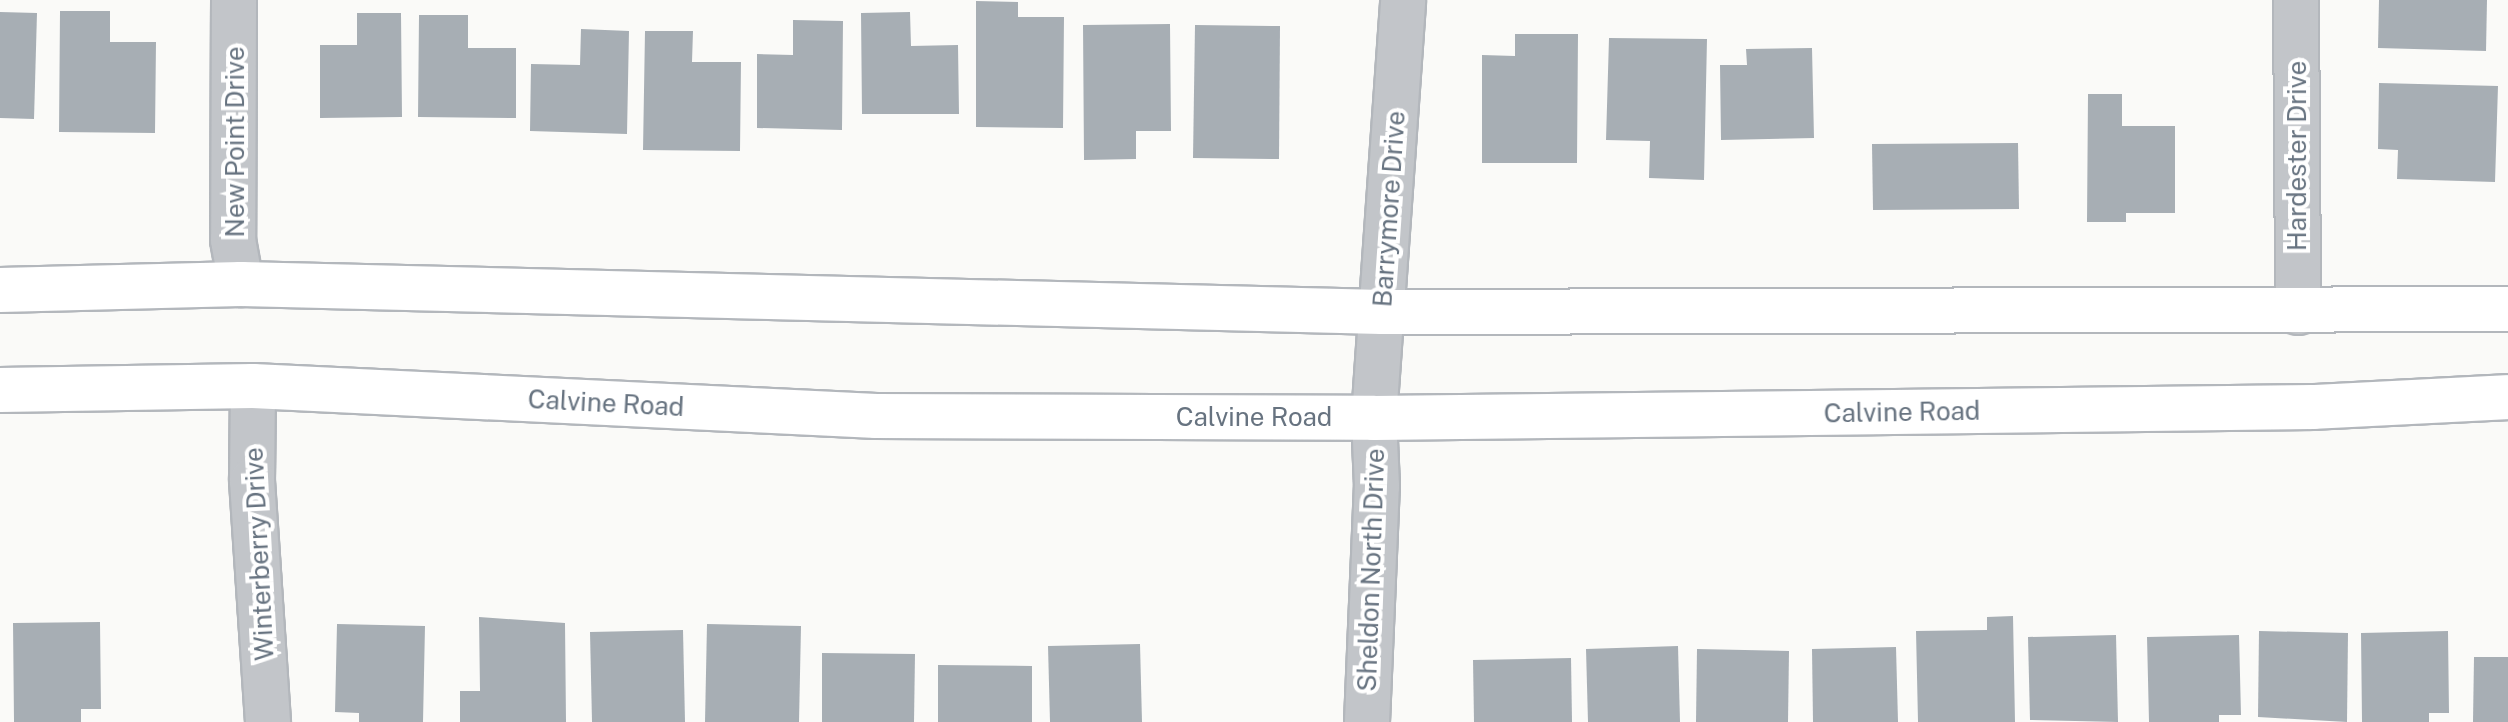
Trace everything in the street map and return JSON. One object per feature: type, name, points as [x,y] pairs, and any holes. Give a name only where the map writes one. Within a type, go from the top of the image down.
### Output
[{"type":"main road","points":[[0,290],[241,284],[1382,312],[2298,312],[2508,309]]},
{"type":"main road","name":"Calvine Road","points":[[0,390],[253,386],[876,416],[1374,418],[2313,407],[2508,397]]},
{"type":"street","name":"New Point Drive","points":[[234,0],[233,240],[241,284]]},
{"type":"street","name":"Barrymore Drive","points":[[1374,418],[1403,0]]},
{"type":"street","name":"Hardester Drive","points":[[2296,0],[2298,312]]},
{"type":"street","name":"Winterberry Drive","points":[[253,386],[252,481],[268,722]]},
{"type":"street","name":"Sheldon North Drive","points":[[1367,722],[1374,418]]},
{"type":"building","points":[[2379,0],[2487,0],[2486,51],[2378,48]]},
{"type":"building","points":[[976,1],[1018,2],[1018,17],[1064,17],[1063,128],[976,127]]},
{"type":"building","points":[[60,11],[110,11],[110,42],[156,42],[155,133],[59,132]]},
{"type":"building","points":[[0,12],[37,13],[34,119],[0,118]]},
{"type":"building","points":[[910,12],[911,46],[958,45],[959,114],[862,114],[861,13]]},
{"type":"building","points":[[357,13],[401,13],[402,117],[320,118],[320,45],[357,45]]},
{"type":"building","points":[[419,15],[468,15],[468,48],[516,48],[516,118],[418,117]]},
{"type":"building","points":[[793,20],[843,21],[842,130],[757,128],[757,54],[793,55]]},
{"type":"building","points":[[1170,24],[1171,131],[1136,131],[1136,159],[1084,160],[1083,25]]},
{"type":"building","points":[[1195,25],[1280,26],[1279,159],[1193,158]]},
{"type":"building","points":[[581,29],[629,31],[627,134],[530,131],[531,64],[580,65]]},
{"type":"building","points":[[645,31],[693,31],[692,62],[741,62],[740,151],[643,150]]},
{"type":"building","points":[[1515,34],[1578,34],[1577,163],[1482,163],[1482,55],[1515,56]]},
{"type":"building","points":[[1609,38],[1707,39],[1704,180],[1649,178],[1650,141],[1606,140]]},
{"type":"building","points":[[1812,48],[1814,138],[1721,140],[1720,65],[1747,65],[1746,49]]},
{"type":"building","points":[[2379,83],[2498,86],[2495,182],[2397,179],[2398,150],[2378,149]]},
{"type":"building","points":[[2088,94],[2122,94],[2122,126],[2175,126],[2175,213],[2126,213],[2126,222],[2087,222]]},
{"type":"building","points":[[2018,143],[2019,209],[1873,210],[1872,144]]},
{"type":"building","points":[[2013,616],[2015,722],[1918,722],[1916,631],[1987,630],[1987,617]]},
{"type":"building","points":[[479,617],[565,623],[566,722],[460,722],[460,691],[480,691]]},
{"type":"building","points":[[100,622],[101,709],[81,709],[81,722],[14,722],[13,623]]},
{"type":"building","points":[[337,624],[425,626],[423,722],[359,722],[359,713],[335,712]]},
{"type":"building","points":[[707,624],[801,626],[799,722],[705,722]]},
{"type":"building","points":[[683,630],[685,722],[592,722],[590,632]]},
{"type":"building","points":[[2259,631],[2348,633],[2347,722],[2258,717]]},
{"type":"building","points":[[2448,631],[2449,713],[2429,713],[2429,722],[2362,722],[2361,633]]},
{"type":"building","points":[[2116,635],[2118,722],[2030,720],[2028,637]]},
{"type":"building","points":[[2239,635],[2241,715],[2219,715],[2219,722],[2149,722],[2147,637]]},
{"type":"building","points":[[1140,644],[1142,722],[1050,722],[1048,646]]},
{"type":"building","points":[[1678,646],[1680,722],[1588,722],[1586,649]]},
{"type":"building","points":[[1896,647],[1898,722],[1813,722],[1812,649]]},
{"type":"building","points":[[1697,649],[1789,651],[1788,722],[1696,722]]},
{"type":"building","points":[[822,653],[915,654],[914,722],[822,722]]},
{"type":"building","points":[[2474,657],[2508,657],[2508,722],[2473,722]]},
{"type":"building","points":[[1571,658],[1572,722],[1474,722],[1473,660]]},
{"type":"building","points":[[938,665],[1032,666],[1032,722],[938,722]]}]
